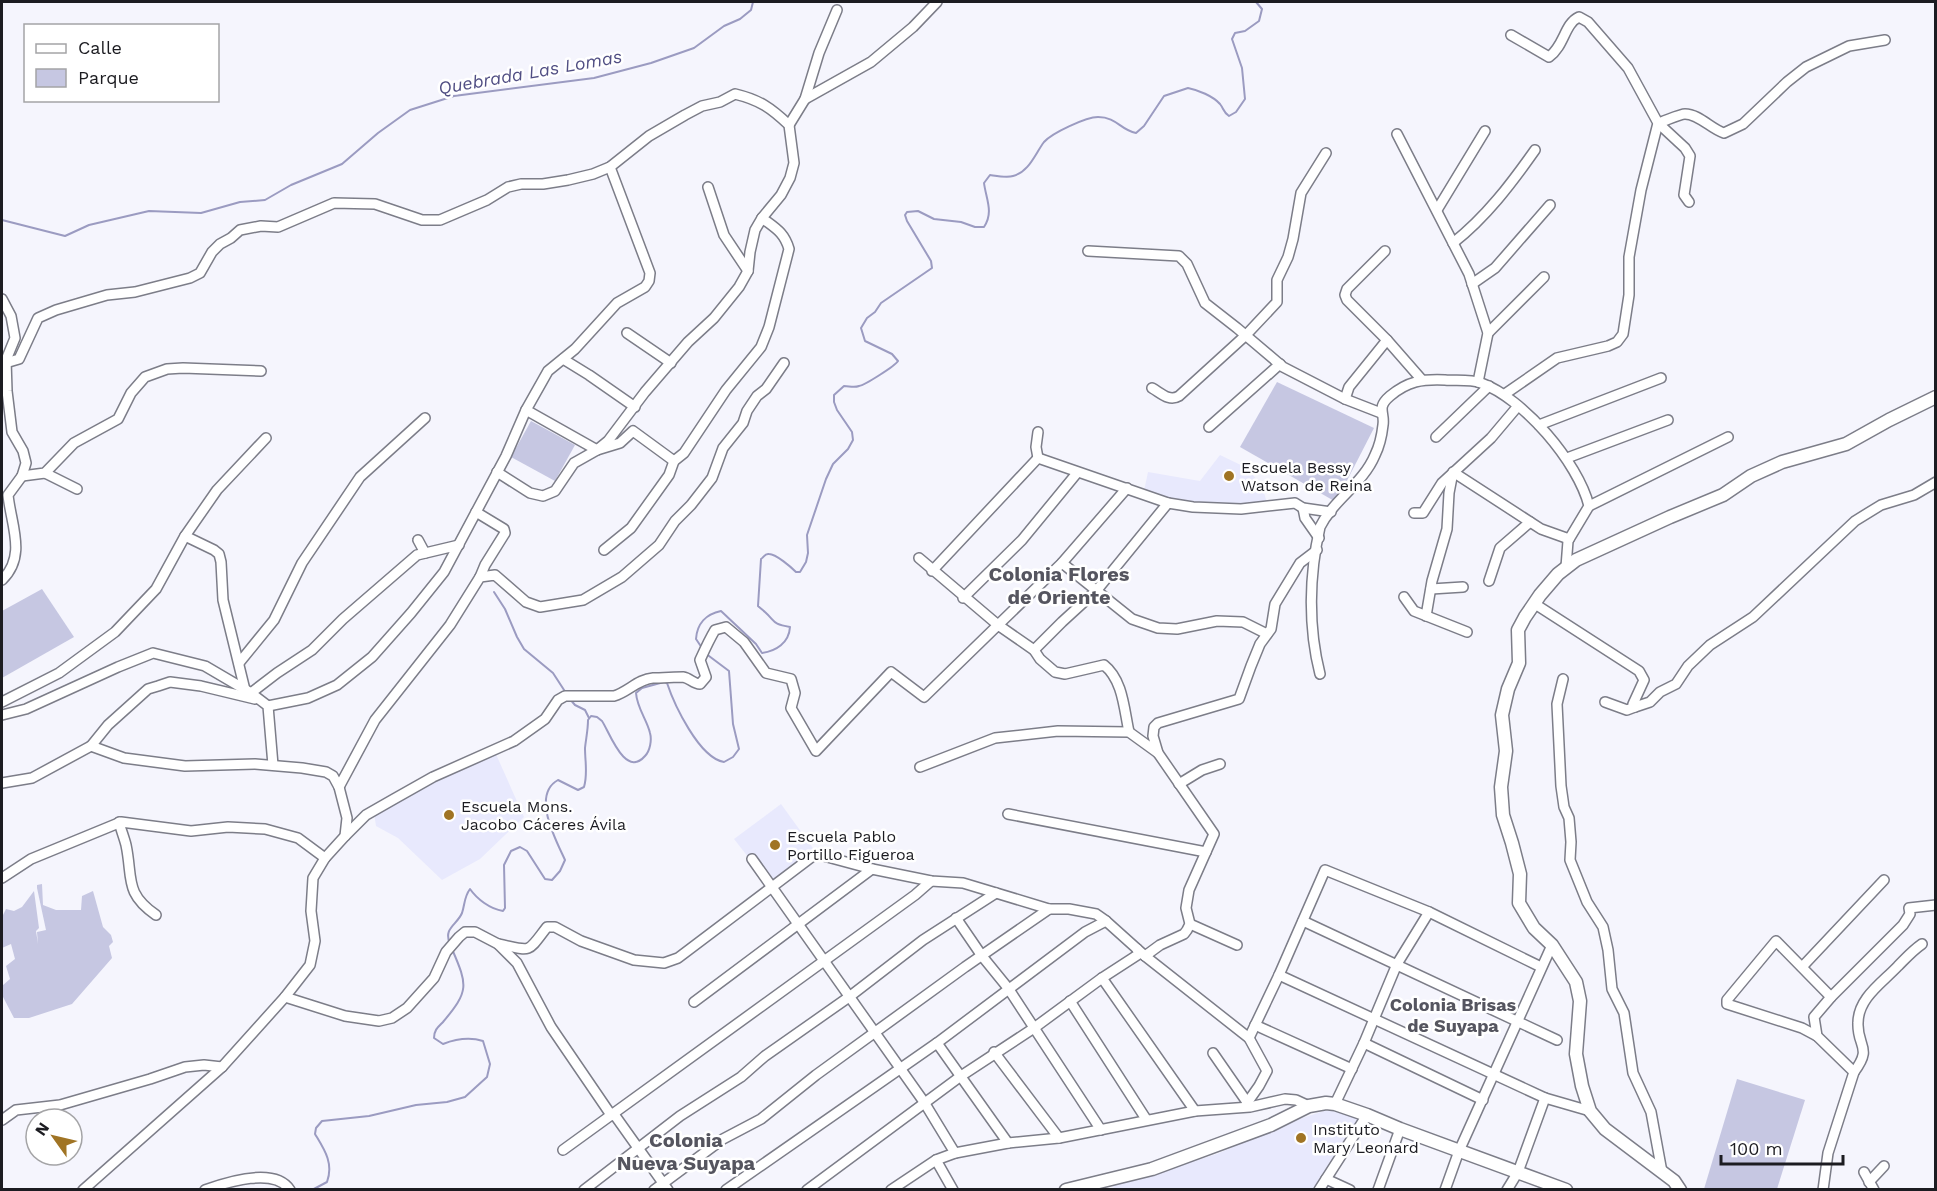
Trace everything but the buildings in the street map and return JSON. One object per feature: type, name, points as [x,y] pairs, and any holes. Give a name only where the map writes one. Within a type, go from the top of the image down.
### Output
[{"type":"street","points":[[805,99],[870,62],[913,27],[937,2]]},
{"type":"street","points":[[497,472],[530,493],[543,496],[555,490],[574,463],[608,441],[645,392],[688,342],[714,318],[739,286],[748,271],[755,230],[781,195],[790,178],[794,163],[789,124],[805,99],[819,53],[837,10]]},
{"type":"street","points":[[1511,34],[1549,57],[1558,50],[1571,21],[1579,17],[1588,22],[1628,68],[1658,123],[1690,156],[1684,195],[1689,202]]},
{"type":"street","points":[[1658,123],[1685,114],[1724,133],[1743,124],[1787,82],[1806,68],[1849,46],[1885,40]]},
{"type":"street","points":[[4,364],[19,359],[38,318],[56,310],[107,295],[135,292],[190,278],[200,273],[212,252],[220,244],[246,227],[278,228],[334,203],[375,204],[422,220],[440,220],[487,200],[508,187],[521,184],[543,184],[593,174],[609,167],[649,136],[702,106],[720,102],[735,94],[755,99],[772,109],[789,124]]},
{"type":"street","points":[[1505,394],[1557,358],[1608,346],[1617,342],[1623,334],[1629,296],[1629,257],[1641,190],[1658,123]]},
{"type":"street","points":[[1437,210],[1485,131]]},
{"type":"street","points":[[1397,134],[1472,284],[1488,333],[1478,382]]},
{"type":"street","points":[[1453,243],[1471,229],[1509,186],[1535,150]]},
{"type":"street","points":[[1152,388],[1169,399],[1174,399],[1246,335],[1278,302],[1276,280],[1288,257],[1301,193],[1326,153]]},
{"type":"street","points":[[2,783],[32,778],[91,746],[108,725],[148,690],[170,682],[201,686],[265,704],[308,698],[337,685],[372,657],[411,613],[448,565],[548,371],[575,349],[617,303],[645,287],[649,280],[650,273],[609,167]]},
{"type":"street","points":[[708,187],[724,235],[748,271]]},
{"type":"street","points":[[1472,284],[1495,268],[1550,205]]},
{"type":"street","points":[[604,550],[631,528],[669,475],[674,461],[684,453],[726,390],[761,347],[769,327],[789,249],[786,237],[780,230],[762,218]]},
{"type":"street","points":[[1088,251],[1179,256],[1187,264],[1205,303],[1280,364],[1345,399],[1381,412]]},
{"type":"street","points":[[1385,251],[1347,289],[1345,295],[1347,300],[1387,340],[1422,380]]},
{"type":"street","points":[[1488,333],[1544,277]]},
{"type":"street","points":[[2,299],[10,316],[15,338],[4,364],[12,432],[23,451],[26,463],[22,476],[8,495],[17,545],[16,559],[2,580]]},
{"type":"street","points":[[627,333],[671,363]]},
{"type":"street","points":[[1345,399],[1349,387],[1387,340]]},
{"type":"street","points":[[562,359],[590,375],[635,407]]},
{"type":"street","points":[[480,577],[495,575],[526,602],[540,607],[583,600],[622,577],[659,544],[675,520],[691,505],[712,478],[723,448],[743,423],[747,411],[757,396],[766,389],[784,363]]},
{"type":"street","points":[[1209,427],[1280,364]]},
{"type":"street","points":[[45,473],[74,443],[118,419],[131,393],[146,377],[167,369],[183,368],[261,370]]},
{"type":"street","points":[[1539,425],[1661,378]]},
{"type":"street","points":[[1320,674],[1313,645],[1311,610],[1322,524],[1370,467],[1383,423],[1382,405],[1388,397],[1422,380],[1478,382],[1505,394],[1539,425],[1567,458],[1581,484],[1589,506]]},
{"type":"street","points":[[1436,437],[1489,386]]},
{"type":"street","points":[[1680,1190],[1678,1185],[1662,1172],[1610,1134],[1590,1112],[1581,1086],[1576,1054],[1579,992],[1576,982],[1552,945],[1534,928],[1519,903],[1520,874],[1503,815],[1501,787],[1506,751],[1502,715],[1508,689],[1519,663],[1518,630],[1524,617],[1566,567],[1576,560],[1723,495],[1751,476],[1782,462],[1846,444],[1935,397]]},
{"type":"street","points":[[1414,513],[1423,513],[1434,492],[1491,438],[1518,406]]},
{"type":"street","points":[[526,410],[597,450],[620,443],[633,431],[674,461]]},
{"type":"street","points":[[238,663],[274,620],[302,563],[360,477],[425,418]]},
{"type":"street","points":[[1567,458],[1668,420]]},
{"type":"street","points":[[1038,432],[1036,447],[1038,458]]},
{"type":"street","points":[[1566,567],[1569,539],[1589,506],[1728,437]]},
{"type":"street","points":[[2,702],[58,673],[116,632],[156,589],[185,536],[218,490],[266,438]]},
{"type":"street","points":[[1038,458],[1168,503],[1193,507],[1241,509],[1295,503],[1303,508],[1331,513]]},
{"type":"street","points":[[932,571],[1038,458]]},
{"type":"street","points":[[1453,472],[1541,529],[1569,539]]},
{"type":"street","points":[[1426,616],[1447,530],[1449,493],[1453,472]]},
{"type":"street","points":[[22,476],[45,473],[77,489]]},
{"type":"street","points":[[963,597],[1022,540],[1077,473]]},
{"type":"street","points":[[1605,702],[1627,710],[1650,702],[1660,692],[1676,684],[1688,666],[1710,645],[1753,617],[1855,521],[1881,505],[1914,495],[1935,482]]},
{"type":"street","points":[[83,1190],[222,1067],[285,997],[310,965],[315,941],[311,911],[315,873],[325,858],[366,815],[433,777],[514,741],[545,719],[558,700],[568,695],[614,696],[652,678],[684,677],[695,684],[700,684],[706,677],[700,660],[707,642],[715,630],[726,627],[744,642],[766,673],[791,679],[795,693],[791,708],[817,751],[891,672],[924,697],[1062,563],[1126,488]]},
{"type":"street","points":[[1035,650],[1097,590],[1168,503]]},
{"type":"street","points":[[1303,508],[1305,518],[1319,538]]},
{"type":"street","points":[[339,787],[375,720],[450,625],[502,538],[505,531],[476,512]]},
{"type":"street","points":[[1489,581],[1500,548],[1530,522]]},
{"type":"street","points":[[185,536],[219,554],[223,600],[238,663],[248,691]]},
{"type":"street","points":[[418,540],[448,565]]},
{"type":"street","points":[[248,691],[312,650],[417,555],[459,544]]},
{"type":"street","points":[[807,1190],[924,1102],[1034,1028],[1102,978],[1141,952],[1184,934],[1190,924],[1186,908],[1189,890],[1214,834],[1158,753],[1153,736],[1154,727],[1158,723],[1239,699],[1251,666],[1271,629],[1275,604],[1297,568],[1317,550]]},
{"type":"street","points":[[919,558],[998,625],[1035,650],[1040,659],[1055,672],[1065,674],[1104,665],[1114,673],[1130,732]]},
{"type":"street","points":[[1062,563],[1132,619],[1158,628],[1177,629],[1217,621],[1243,622],[1267,634]]},
{"type":"street","points":[[1431,589],[1463,587]]},
{"type":"street","points":[[1404,597],[1414,611],[1467,632]]},
{"type":"street","points":[[1535,604],[1639,670],[1644,680],[1634,700],[1635,707]]},
{"type":"street","points":[[2,715],[26,709],[153,653],[205,666],[248,691],[265,704],[273,765]]},
{"type":"street","points":[[1563,679],[1557,704],[1561,786],[1564,807],[1569,818],[1570,860],[1587,902],[1603,927],[1612,989],[1624,1013],[1633,1073],[1651,1112],[1662,1172]]},
{"type":"street","points":[[920,767],[995,738],[1058,731],[1130,732],[1158,753]]},
{"type":"street","points":[[91,746],[124,758],[185,766],[273,765],[326,772],[333,776],[339,787],[347,812],[345,836]]},
{"type":"street","points":[[1179,784],[1203,770],[1220,764]]},
{"type":"street","points":[[1008,814],[1206,852]]},
{"type":"street","points":[[2,878],[32,859],[119,822],[191,831],[228,827],[265,829],[298,838],[325,858]]},
{"type":"street","points":[[119,822],[126,844],[132,887],[144,906],[156,915]]},
{"type":"street","points":[[285,997],[345,1016],[384,1021],[400,1015],[434,978],[448,948],[465,932],[471,931],[498,944],[526,950],[537,942],[544,930],[552,926],[581,941],[634,960],[664,963],[678,958],[813,856],[820,855],[931,881],[963,883],[1049,909],[1069,909],[1096,914],[1249,1038],[1267,1071],[1249,1105]]},
{"type":"street","points":[[752,860],[924,1102],[955,1153]]},
{"type":"street","points":[[694,1002],[872,869]]},
{"type":"street","points":[[1249,1038],[1325,870],[1429,912],[1541,967]]},
{"type":"street","points":[[1802,967],[1884,880]]},
{"type":"street","points":[[563,1150],[915,895],[931,881]]},
{"type":"street","points":[[584,1190],[680,1116],[741,1077],[765,1056],[849,997],[923,940],[996,893]]},
{"type":"street","points":[[1817,1036],[1814,1017],[1903,925],[1910,914],[1909,908],[1935,905]]},
{"type":"street","points":[[654,1190],[665,1186],[723,1139],[761,1119],[816,1075],[1049,909]]},
{"type":"street","points":[[1335,1104],[1364,1043],[1396,964],[1429,912]]},
{"type":"street","points":[[956,918],[1008,988],[1101,1130]]},
{"type":"street","points":[[726,1190],[937,1043],[1085,932],[1106,921]]},
{"type":"street","points":[[1303,921],[1557,1040]]},
{"type":"street","points":[[1190,924],[1237,945]]},
{"type":"street","points":[[1831,997],[1777,941],[1774,941],[1726,1002],[1802,1028],[1817,1036],[1854,1071]]},
{"type":"street","points":[[498,944],[519,966],[550,1027],[665,1186]]},
{"type":"street","points":[[1823,1190],[1828,1153],[1854,1071],[1862,1060],[1863,1053],[1857,1024],[1864,1002],[1911,951],[1922,944]]},
{"type":"street","points":[[1445,1190],[1459,1151],[1552,945]]},
{"type":"street","points":[[1279,975],[1545,1098],[1590,1112]]},
{"type":"street","points":[[1102,978],[1195,1111]]},
{"type":"street","points":[[1070,1001],[1146,1119]]},
{"type":"street","points":[[1255,1025],[1352,1069]]},
{"type":"street","points":[[937,1043],[1008,1143]]},
{"type":"street","points":[[1364,1043],[1483,1100]]},
{"type":"street","points":[[994,1053],[1059,1138]]},
{"type":"street","points":[[1213,1053],[1249,1105]]},
{"type":"street","points":[[2,1120],[16,1110],[60,1105],[185,1067],[204,1065],[222,1067]]},
{"type":"street","points":[[1507,1190],[1518,1172],[1545,1098]]},
{"type":"street","points":[[896,1188],[936,1160],[955,1153],[1008,1143],[1059,1138],[1195,1111],[1290,1099],[1309,1106]]},
{"type":"street","points":[[1066,1190],[1152,1169],[1271,1125],[1309,1106],[1335,1104],[1518,1172],[1545,1186],[1566,1190]]},
{"type":"street","points":[[1319,1190],[1367,1115]]},
{"type":"street","points":[[1378,1190],[1400,1129]]},
{"type":"street","points":[[936,1160],[953,1190]]},
{"type":"street","points":[[1871,1186],[1884,1166]]},
{"type":"street","points":[[1864,1172],[1871,1186]]},
{"type":"street","points":[[205,1190],[255,1177],[277,1179],[286,1184],[290,1190]]},
{"type":"street","points":[[1326,1179],[1350,1190]]},
{"type":"shaded area","name":"Escuela Bessy Watson de Reina","points":[[1220,455],[1247,468],[1262,486],[1267,503],[1228,506],[1183,503],[1144,491],[1148,472],[1200,481]]},
{"type":"shaded area","name":"Escuela Mons. Jacobo Cáceres Ávila","points":[[495,752],[524,817],[480,859],[442,880],[398,838],[376,826],[374,813]]},
{"type":"shaded area","name":"Escuela Pablo Portillo Figueroa","points":[[781,804],[815,851],[770,885],[734,839]]},
{"type":"shaded area","name":"Instituto Mary Leonard","points":[[1324,1111],[1338,1111],[1362,1119],[1315,1189],[1116,1190],[1112,1186],[1217,1154],[1290,1122]]},
{"type":"green space","points":[[1277,382],[1374,428],[1336,502],[1240,447]]},
{"type":"green space","points":[[531,421],[575,445],[555,481],[511,457]]},
{"type":"green space","points":[[42,589],[74,637],[2,678],[2,611]]},
{"type":"green space","points":[[42,884],[43,905],[56,910],[81,910],[82,896],[93,891],[103,927],[111,935],[113,942],[109,946],[112,958],[72,1004],[29,1018],[14,1018],[2,995],[2,986],[10,979],[6,966],[15,959],[11,944],[2,948],[2,917],[6,909],[14,911],[22,907],[34,891],[39,928],[36,931],[38,944],[37,932],[46,930],[37,888],[37,885]]},
{"type":"green space","points":[[1737,1079],[1805,1100],[1777,1189],[1704,1189]]},
{"type":"waterway","name":"Quebrada Las Lomas","points":[[2,220],[65,236],[89,225],[149,211],[201,213],[240,202],[265,200],[291,185],[342,164],[378,133],[410,110],[454,96],[594,78],[651,63],[694,48],[724,26],[740,19],[751,10],[753,2]]},
{"type":"waterway","points":[[702,648],[696,639],[700,624],[707,617],[721,611],[756,644],[762,653],[777,648],[787,638],[790,627],[777,624],[758,606],[761,559],[766,554],[772,555],[796,572],[800,572],[808,553],[807,535],[826,479],[833,464],[848,449],[853,440],[852,432],[837,410],[834,395],[844,386],[857,387],[867,382],[898,361],[892,354],[865,341],[861,328],[881,303],[932,268],[931,261],[907,221],[905,215],[907,212],[918,211],[934,219],[984,227],[989,211],[984,183],[990,175],[1008,177],[1019,174],[1027,167],[1048,138],[1086,120],[1098,117],[1110,119],[1136,133],[1144,126],[1164,96],[1188,88],[1213,98],[1229,116],[1236,112],[1245,99],[1242,68],[1232,39],[1235,33],[1245,31],[1259,21],[1262,9],[1256,2]]},
{"type":"waterway","points":[[494,592],[505,609],[524,649],[553,673],[566,693]]},
{"type":"waterway","points":[[450,944],[449,930],[460,917],[470,889],[489,906],[503,911],[505,908],[504,865],[511,851],[520,847],[527,851],[545,879],[552,880],[560,871],[565,860],[548,818],[546,796],[550,787],[558,780],[578,790],[584,787],[585,748],[588,720],[591,716],[602,721],[624,758],[631,762],[638,762],[647,754],[651,739],[636,693],[642,688],[664,682],[667,683],[675,704],[689,729],[706,751],[724,762],[733,757],[739,749],[733,724],[729,671],[705,653]]},
{"type":"waterway","points":[[569,698],[575,705],[585,710],[589,718]]},
{"type":"waterway","points":[[312,1190],[327,1182],[329,1175],[327,1156],[315,1134],[316,1128],[322,1121],[369,1116],[416,1105],[447,1102],[465,1097],[487,1077],[490,1064],[483,1041],[463,1039],[443,1044],[434,1038],[437,1029],[458,1003],[463,988],[461,972],[452,949]]},
{"type":"place","name":"Escuela Bessy Watson de Reina","points":[[1229,476]]},
{"type":"place","name":"Escuela Mons. Jacobo Cáceres Ávila","points":[[449,815]]},
{"type":"place","name":"Escuela Pablo Portillo Figueroa","points":[[775,845]]},
{"type":"place","name":"Instituto Mary Leonard","points":[[1301,1138]]},
{"type":"district","name":"Colonia Flores de Oriente","points":[[1059,586]]},
{"type":"district","name":"Colonia Brisas de Suyapa","points":[[1453,1014]]},
{"type":"district","name":"Colonia Nueva Suyapa","points":[[686,1152]]}]
